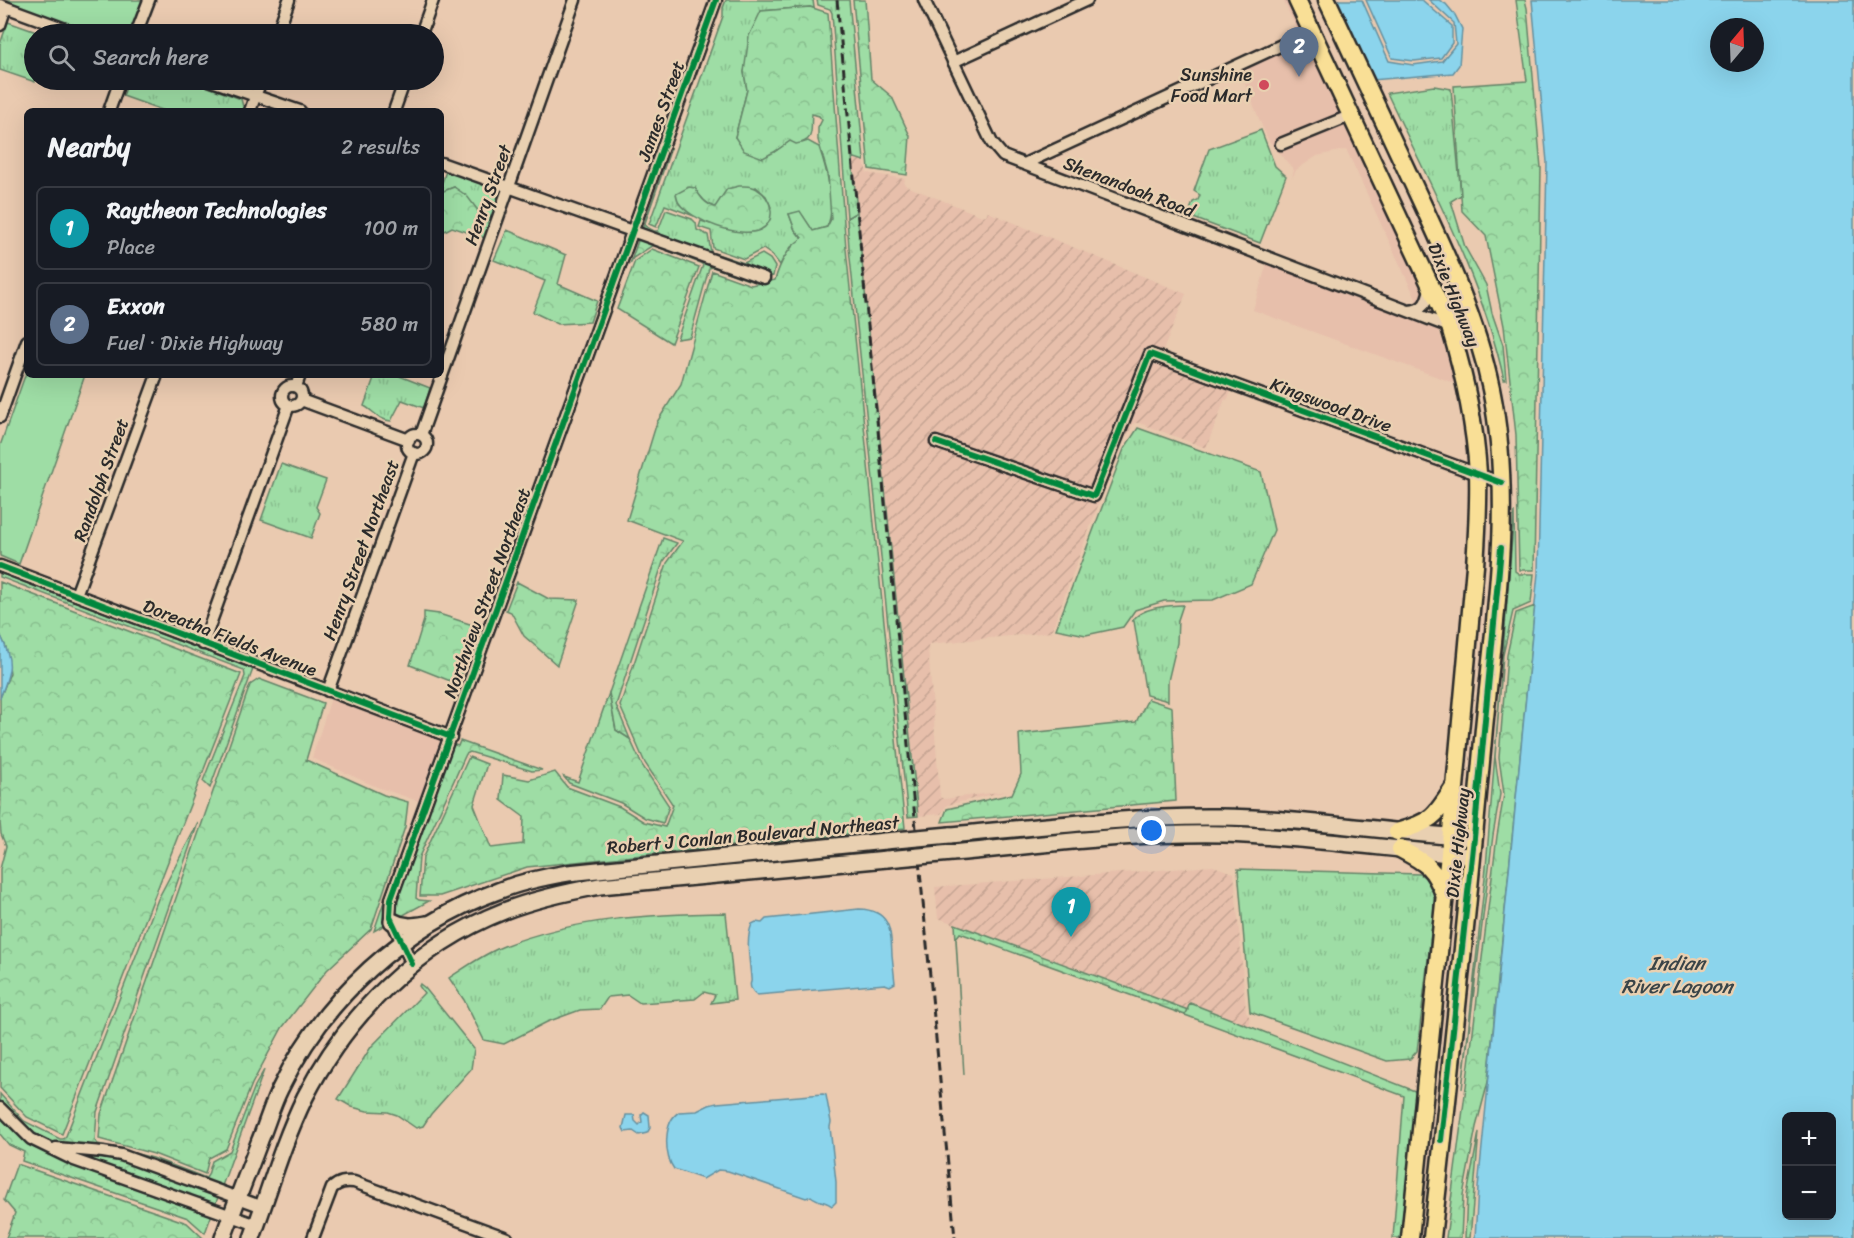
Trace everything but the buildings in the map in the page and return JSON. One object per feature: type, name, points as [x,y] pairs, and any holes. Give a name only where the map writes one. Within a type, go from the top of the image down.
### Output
[{"type":"main road","name":"Dixie Highway","points":[[1327,0],[1450,263],[1470,313],[1491,390],[1502,483],[1501,549],[1474,838],[1432,1238]]},
{"type":"main road","name":"Dixie Highway","points":[[1298,1],[1450,327],[1469,400],[1478,475],[1475,566],[1456,784],[1410,1238]]},
{"type":"main road","points":[[1298,1],[1318,14],[1334,16]]},
{"type":"main road","points":[[1312,31],[1329,31],[1346,40]]},
{"type":"main road","points":[[1397,832],[1430,820],[1456,784]]},
{"type":"main road","name":"Robert J Conlan Boulevard Northeast","points":[[224,1238],[279,1090],[299,1054],[324,1018],[346,993],[401,943],[430,923],[498,891],[539,878],[568,873],[1084,822],[1220,817],[1474,838]]},
{"type":"main road","name":"Robert J Conlan Boulevard Northeast","points":[[254,1231],[305,1098],[323,1065],[369,1004],[412,964],[439,944],[502,912],[543,898],[600,886],[1154,835],[1222,834],[1276,837],[1472,856]]},
{"type":"main road","points":[[1400,849],[1426,864],[1433,871],[1445,896]]},
{"type":"main road","points":[[392,921],[399,925],[411,926],[430,923]]},
{"type":"street","points":[[140,24],[149,0]]},
{"type":"street","points":[[281,24],[289,0]]},
{"type":"street","points":[[425,24],[433,0]]},
{"type":"street","name":"Henry Street","points":[[444,368],[575,0]]},
{"type":"street","name":"James Street","points":[[633,232],[716,0]]},
{"type":"street","name":"Shenandoah Road","points":[[924,0],[992,143],[1003,156],[1450,327]]},
{"type":"street","points":[[953,62],[1087,0]]},
{"type":"street","points":[[0,25],[3,6],[52,24]]},
{"type":"street","points":[[1024,164],[1312,31]]},
{"type":"street","points":[[110,108],[116,90]]},
{"type":"street","points":[[240,90],[292,108]]},
{"type":"street","points":[[251,108],[258,90]]},
{"type":"street","points":[[395,108],[401,90]]},
{"type":"street","points":[[1281,144],[1352,115]]},
{"type":"street","points":[[444,164],[764,278]]},
{"type":"street","name":"Northview Street Northeast","points":[[412,964],[390,917],[391,899],[633,232]]},
{"type":"street","points":[[1408,311],[1418,310],[1424,305],[1431,284]]},
{"type":"street","points":[[0,417],[24,349]]},
{"type":"street","name":"Kingswood Drive","points":[[936,442],[1094,495],[1150,354],[1502,483]]},
{"type":"street","name":"Randolph Street","points":[[76,595],[156,378]]},
{"type":"street","points":[[296,387],[299,378]]},
{"type":"street","name":"Henry Street","points":[[420,435],[440,378]]},
{"type":"street","points":[[289,405],[298,404],[301,400],[302,394],[296,387]]},
{"type":"street","points":[[289,405],[283,398],[284,392],[288,388],[296,387]]},
{"type":"street","points":[[301,400],[409,440]]},
{"type":"street","points":[[203,644],[289,405]]},
{"type":"street","points":[[420,435],[425,439],[426,448],[420,454],[414,453],[408,446],[412,436],[420,435]]},
{"type":"street","name":"Henry Street Northeast","points":[[328,692],[414,453]]},
{"type":"street","name":"Doreatha Fields Avenue","points":[[0,566],[451,737]]},
{"type":"street","points":[[0,1108],[31,1139],[74,1160],[231,1216],[254,1231]]},
{"type":"street","points":[[50,1148],[121,1155],[263,1207]]},
{"type":"street","points":[[139,1183],[145,1163]]},
{"type":"street","points":[[313,1238],[332,1188],[342,1182],[354,1182],[507,1238]]},
{"type":"street","points":[[1413,1204],[1435,1206]]},
{"type":"shaded area","points":[[1283,0],[1291,0],[1345,112],[1276,142],[1278,151],[1349,121],[1407,245],[1424,292],[1421,302],[1414,305],[1416,299],[1347,151],[1317,156],[1296,170],[1292,178],[1294,170],[1269,141],[1262,126],[1236,62],[1296,32]]},
{"type":"shaded area","points":[[852,156],[864,161],[867,173],[905,179],[906,186],[982,216],[988,212],[1186,294],[1162,353],[1148,348],[1088,499],[1096,502],[1153,361],[1232,390],[1227,400],[1225,399],[1206,448],[1134,423],[1120,447],[1051,632],[929,644],[940,797],[944,799],[1007,791],[947,805],[941,814],[918,816]]},
{"type":"shaded area","points":[[1270,253],[1403,314],[1403,316],[1438,328],[1457,384],[1253,310]]},
{"type":"shaded area","points":[[331,698],[444,741],[421,802],[377,787],[312,758]]},
{"type":"shaded area","points":[[1213,866],[1234,873],[1246,1012],[1250,1026],[1191,1004],[1187,1009],[938,918],[935,887]]},
{"type":"green space","points":[[0,0],[149,0],[140,24],[56,24]]},
{"type":"green space","points":[[726,0],[813,0],[814,8],[761,11],[744,72],[747,90],[735,137],[774,152],[790,141],[802,143],[808,141],[819,147],[831,198],[830,219],[827,227],[813,231],[800,212],[789,214],[795,230],[802,239],[791,247],[780,265],[763,249],[744,259],[713,248],[711,231],[699,227],[701,221],[710,224],[771,207],[766,196],[756,187],[715,207],[704,200],[695,188],[679,204],[694,216],[665,205],[656,227],[649,224],[723,16]]},
{"type":"green space","points":[[817,0],[849,0],[864,161],[852,157],[857,212],[847,218],[832,13],[830,9],[818,5]]},
{"type":"green space","points":[[853,0],[865,0],[871,79],[892,97],[910,136],[907,175],[869,169]]},
{"type":"green space","points":[[1516,0],[1525,0],[1527,8],[1541,168],[1534,570],[1519,570],[1516,435],[1504,326],[1486,236],[1462,211],[1454,86],[1527,81]]},
{"type":"green space","points":[[810,7],[828,13],[846,249],[905,828],[527,867],[440,896],[420,896],[423,857],[469,757],[487,764],[474,805],[491,848],[523,844],[524,817],[501,800],[503,775],[529,780],[555,772],[567,787],[620,807],[644,822],[665,827],[673,805],[645,763],[620,706],[667,563],[683,541],[627,520],[657,422],[681,384],[712,271],[751,285],[775,280],[785,257],[802,238],[795,230],[789,214],[800,211],[813,231],[827,227],[831,219],[828,175],[818,140],[818,128],[822,120],[819,116],[812,114],[811,134],[807,140],[796,144],[790,141],[763,158],[744,151],[735,137],[747,90],[744,72],[749,36],[761,11]]},
{"type":"green space","points":[[8,22],[24,28],[24,78],[0,70],[0,44]]},
{"type":"green space","points":[[1434,86],[1451,89],[1461,195],[1451,201],[1465,247],[1486,285],[1492,313],[1503,345],[1506,380],[1504,380],[1483,306],[1469,270],[1438,198],[1387,93]]},
{"type":"green space","points":[[125,90],[216,90],[241,99],[243,108],[157,108],[123,96]]},
{"type":"green space","points":[[1261,130],[1275,166],[1286,176],[1260,243],[1188,216],[1193,202],[1198,200],[1200,195],[1194,191],[1209,149]]},
{"type":"green space","points":[[671,148],[645,226],[658,231],[666,210],[692,219],[696,223],[697,230],[708,235],[711,252],[744,263],[762,254],[770,259],[775,267],[773,276],[733,274],[641,232]]},
{"type":"green space","points":[[446,171],[492,188],[498,193],[498,201],[489,225],[454,187],[444,191]]},
{"type":"green space","points":[[739,186],[755,188],[762,193],[769,204],[771,215],[769,221],[760,230],[741,232],[704,221],[685,209],[678,202],[676,194],[689,187],[695,188],[703,200],[715,207],[727,189]]},
{"type":"green space","points":[[454,187],[467,196],[489,225],[485,238],[452,227],[444,231],[444,191]]},
{"type":"green space","points":[[857,212],[918,816],[908,817],[849,248],[847,218]]},
{"type":"green space","points":[[507,230],[566,255],[558,284],[597,301],[590,322],[558,324],[533,312],[545,281],[494,260]]},
{"type":"green space","points":[[641,232],[733,274],[773,276],[751,281],[713,267],[709,268],[690,337],[677,339],[703,265],[653,245],[633,258],[630,264]]},
{"type":"green space","points":[[652,249],[699,267],[671,343],[617,309],[635,261]]},
{"type":"green space","points":[[24,378],[84,378],[19,564],[0,556],[0,446]]},
{"type":"green space","points":[[374,378],[405,378],[430,388],[424,408],[402,400],[391,421],[379,417],[364,406]]},
{"type":"green space","points":[[1138,428],[1261,472],[1274,530],[1251,584],[1213,600],[1164,601],[1135,610],[1123,627],[1086,635],[1056,629],[1124,449]]},
{"type":"green space","points":[[281,464],[326,480],[316,507],[320,513],[311,538],[261,520]]},
{"type":"green space","points":[[1514,512],[1515,571],[1519,574],[1534,574],[1531,603],[1513,611],[1503,655],[1495,757],[1500,794],[1462,1089],[1486,868]]},
{"type":"green space","points":[[663,538],[677,543],[663,562],[616,705],[630,739],[616,730],[609,693]]},
{"type":"green space","points":[[0,573],[253,669],[210,788],[203,781],[245,676],[244,670],[0,577]]},
{"type":"green space","points":[[0,582],[241,674],[62,1134],[27,1117],[0,1088],[0,869],[6,846],[1,834],[0,823],[0,698],[10,673],[6,647],[0,634]]},
{"type":"green space","points":[[517,582],[549,599],[579,600],[557,665],[524,636],[511,612],[506,610]]},
{"type":"green space","points":[[1183,605],[1178,620],[1177,643],[1168,681],[1168,701],[1146,695],[1134,621],[1132,621],[1136,616],[1148,610]]},
{"type":"green space","points":[[1535,606],[1488,1082],[1476,1127],[1463,1195],[1461,1238],[1446,1238],[1504,794],[1499,758],[1507,655],[1516,613]]},
{"type":"green space","points":[[424,612],[439,614],[479,627],[458,684],[410,665],[424,620]]},
{"type":"green space","points":[[259,679],[323,703],[306,760],[384,795],[408,802],[405,827],[371,929],[327,970],[282,1028],[252,1084],[226,1149],[209,1158],[205,1174],[154,1154],[99,1139],[101,1114],[250,685]]},
{"type":"green space","points":[[609,693],[616,730],[630,739],[642,765],[669,806],[663,823],[645,818],[621,803],[569,783],[564,777],[578,782]]},
{"type":"green space","points":[[1148,699],[1172,707],[1176,801],[942,822],[947,809],[1012,794],[1021,774],[1019,734],[1136,722]]},
{"type":"green space","points":[[444,741],[458,746],[460,741],[542,770],[532,771],[470,752],[466,754],[419,857],[416,898],[429,901],[374,931],[397,863]]},
{"type":"green space","points":[[198,823],[97,1112],[95,1141],[98,1144],[153,1158],[206,1178],[212,1161],[230,1151],[255,1086],[264,1070],[205,1233],[188,1218],[22,1161],[24,1152],[9,1145],[0,1134],[0,1094],[24,1121],[60,1139],[66,1136],[158,899]]},
{"type":"green space","points":[[1238,869],[1420,874],[1435,883],[1417,1051],[1410,1059],[1387,1061],[1250,1012]]},
{"type":"green space","points":[[726,913],[735,1000],[711,1003],[715,995],[704,992],[695,999],[640,1003],[628,995],[608,997],[600,1009],[580,1010],[547,1022],[504,1044],[484,1040],[464,1000],[449,978],[497,949],[558,929],[642,916]]},
{"type":"green space","points":[[955,924],[1188,1010],[1185,1015],[960,933],[956,938],[964,1075]]},
{"type":"green space","points":[[420,984],[474,1049],[471,1069],[423,1126],[416,1128],[397,1115],[352,1107],[338,1099],[371,1047],[424,993]]},
{"type":"green space","points":[[1190,1003],[1420,1093],[1406,1238],[1393,1238],[1404,1096],[1185,1015]]},
{"type":"green space","points":[[1479,1132],[1470,1238],[1465,1238],[1467,1195]]},
{"type":"green space","points":[[17,1164],[187,1223],[203,1238],[6,1238],[15,1213],[4,1200]]},
{"type":"water","points":[[1334,0],[1362,0],[1389,61],[1413,65],[1442,61],[1456,44],[1454,23],[1429,0],[1439,0],[1446,4],[1455,15],[1462,29],[1459,65],[1453,73],[1372,80]]},
{"type":"water","points":[[1366,0],[1422,0],[1452,26],[1452,43],[1441,58],[1414,61],[1392,58]]},
{"type":"water","name":"Indian River Lagoon","points":[[1532,0],[1854,0],[1854,1238],[1475,1238],[1538,573],[1547,162]]},
{"type":"water","points":[[0,634],[9,659],[9,673],[0,698]]},
{"type":"water","points":[[859,909],[877,913],[887,923],[891,937],[895,983],[890,986],[885,984],[757,995],[753,991],[750,984],[748,944],[752,924],[762,923],[766,919]]},
{"type":"water","points":[[826,1095],[831,1122],[836,1182],[836,1202],[832,1206],[811,1196],[806,1198],[728,1171],[718,1170],[703,1179],[674,1169],[668,1156],[667,1139],[670,1123],[679,1112],[697,1111],[717,1103]]},
{"type":"water","points":[[644,1112],[649,1115],[650,1128],[647,1133],[639,1135],[633,1131],[625,1132],[623,1128],[626,1115],[634,1115],[639,1125]]},
{"type":"railway","points":[[837,0],[955,1238]]},
{"type":"cycle path","points":[[412,964],[390,917],[391,899],[716,0]]},
{"type":"cycle path","points":[[936,442],[1094,496],[1150,354],[1502,483]]},
{"type":"cycle path","points":[[1441,1140],[1474,838],[1501,548]]},
{"type":"cycle path","points":[[0,566],[451,737]]},
{"type":"place","name":"Exxon","points":[[1299,77]]},
{"type":"place","name":"Sunshine Food Mart","points":[[1264,85]]},
{"type":"place","name":"Raytheon Technologies","points":[[1071,937]]}]
